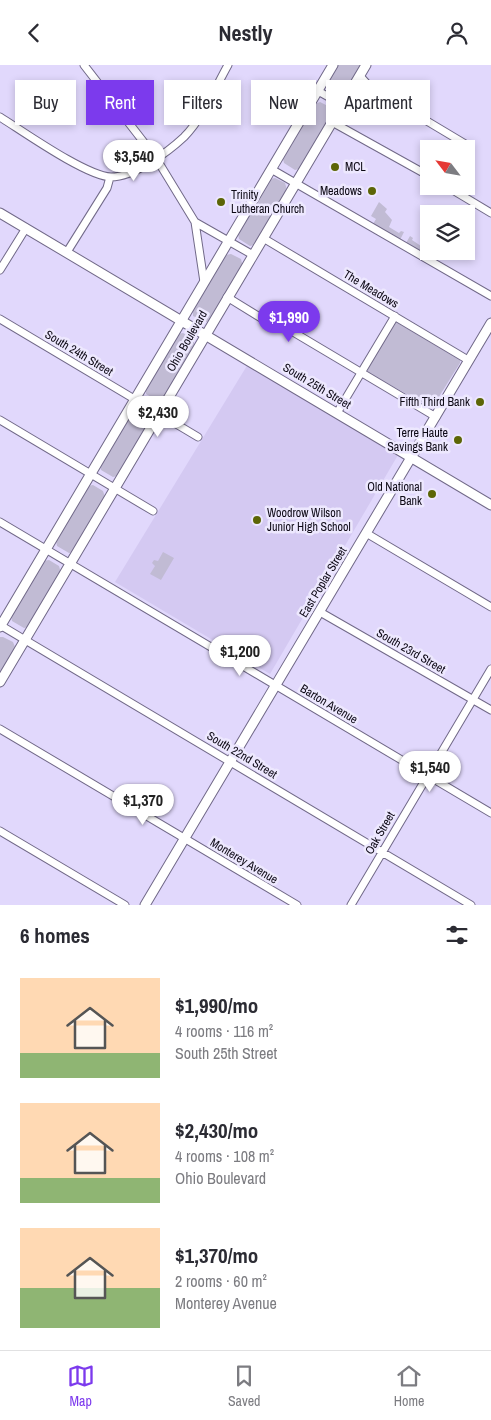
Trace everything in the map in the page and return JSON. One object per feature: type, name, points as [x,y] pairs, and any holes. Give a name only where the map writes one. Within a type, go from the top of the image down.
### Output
[{"type":"street","points":[[84,65],[156,158],[195,222],[204,282]]},
{"type":"street","points":[[0,117],[85,168],[110,177],[140,168],[156,158],[189,129],[228,65]]},
{"type":"street","name":"Ohio Boulevard","points":[[0,626],[333,65]]},
{"type":"street","name":"Ohio Boulevard","points":[[358,80],[366,65]]},
{"type":"street","points":[[360,76],[370,87],[460,140]]},
{"type":"street","points":[[318,91],[326,95]]},
{"type":"street","name":"Ohio Boulevard","points":[[0,682],[330,125]]},
{"type":"street","points":[[337,125],[420,171]]},
{"type":"street","points":[[271,169],[491,296]]},
{"type":"street","points":[[67,252],[107,188],[110,177]]},
{"type":"street","points":[[461,195],[491,213]]},
{"type":"street","name":"South 25th Street","points":[[0,213],[490,502]]},
{"type":"street","points":[[195,222],[253,255]]},
{"type":"street","points":[[0,270],[26,228]]},
{"type":"street","name":"The Meadows","points":[[263,238],[468,360]]},
{"type":"street","points":[[227,297],[266,321],[273,320],[360,374],[436,417]]},
{"type":"street","points":[[338,413],[395,316]]},
{"type":"street","name":"South 24th Street","points":[[0,319],[198,437]]},
{"type":"street","name":"East Poplar Street","points":[[145,905],[491,323]]},
{"type":"street","points":[[0,420],[153,511]]},
{"type":"street","name":"Barton Avenue","points":[[0,522],[491,813]]},
{"type":"street","points":[[366,533],[491,607]]},
{"type":"street","name":"South 23rd Street","points":[[320,612],[491,710]]},
{"type":"street","name":"South 22nd Street","points":[[0,626],[471,905]]},
{"type":"street","name":"Oak Street","points":[[351,905],[491,669]]},
{"type":"street","name":"Monterey Avenue","points":[[0,729],[297,905]]},
{"type":"street","points":[[0,831],[125,905]]},
{"type":"shaded area","points":[[338,65],[361,65],[352,80],[329,80]]},
{"type":"shaded area","points":[[320,102],[326,105],[326,125],[299,169],[295,170],[284,163],[283,159],[303,125],[316,125],[316,104]]},
{"type":"shaded area","points":[[275,178],[285,183],[287,190],[254,245],[250,246],[239,239],[238,234],[270,179]]},
{"type":"shaded area","points":[[379,202],[387,209],[385,212],[392,220],[389,227],[399,233],[401,231],[404,232],[400,240],[373,224],[376,219],[371,216]]},
{"type":"shaded area","points":[[410,236],[413,238],[412,240],[420,245],[420,251],[406,243]]},
{"type":"shaded area","points":[[231,254],[241,259],[243,267],[210,321],[206,322],[193,316],[193,310],[225,255]]},
{"type":"shaded area","points":[[396,322],[460,360],[460,363],[432,408],[367,372],[374,356]]},
{"type":"shaded area","points":[[183,333],[193,339],[195,346],[163,400],[158,401],[146,394],[146,389],[178,334]]},
{"type":"shaded area","name":"Woodrow Wilson Junior High School","points":[[248,364],[398,455],[270,674],[115,582]]},
{"type":"shaded area","points":[[138,409],[148,415],[150,422],[117,476],[113,477],[101,470],[100,465],[132,410]]},
{"type":"shaded area","points":[[93,485],[103,491],[105,497],[73,552],[69,553],[57,546],[56,541],[88,486]]},
{"type":"shaded area","points":[[163,552],[174,558],[161,580],[150,574],[155,566],[152,563],[154,560],[158,561]]},
{"type":"shaded area","points":[[49,560],[59,566],[61,573],[28,627],[24,628],[12,621],[11,616],[43,561]]},
{"type":"shaded area","points":[[0,637],[13,642],[15,647],[0,675]]},
{"type":"place","name":"MCL","points":[[335,167]]},
{"type":"place","name":"Meadows","points":[[372,191]]},
{"type":"place","name":"Trinity Lutheran Church","points":[[221,202]]},
{"type":"place","name":"Fifth Third Bank","points":[[480,402]]},
{"type":"place","name":"Terre Haute Savings Bank","points":[[458,440]]},
{"type":"place","name":"Old National Bank","points":[[432,494]]},
{"type":"place","name":"Woodrow Wilson Junior High School","points":[[257,520]]}]
